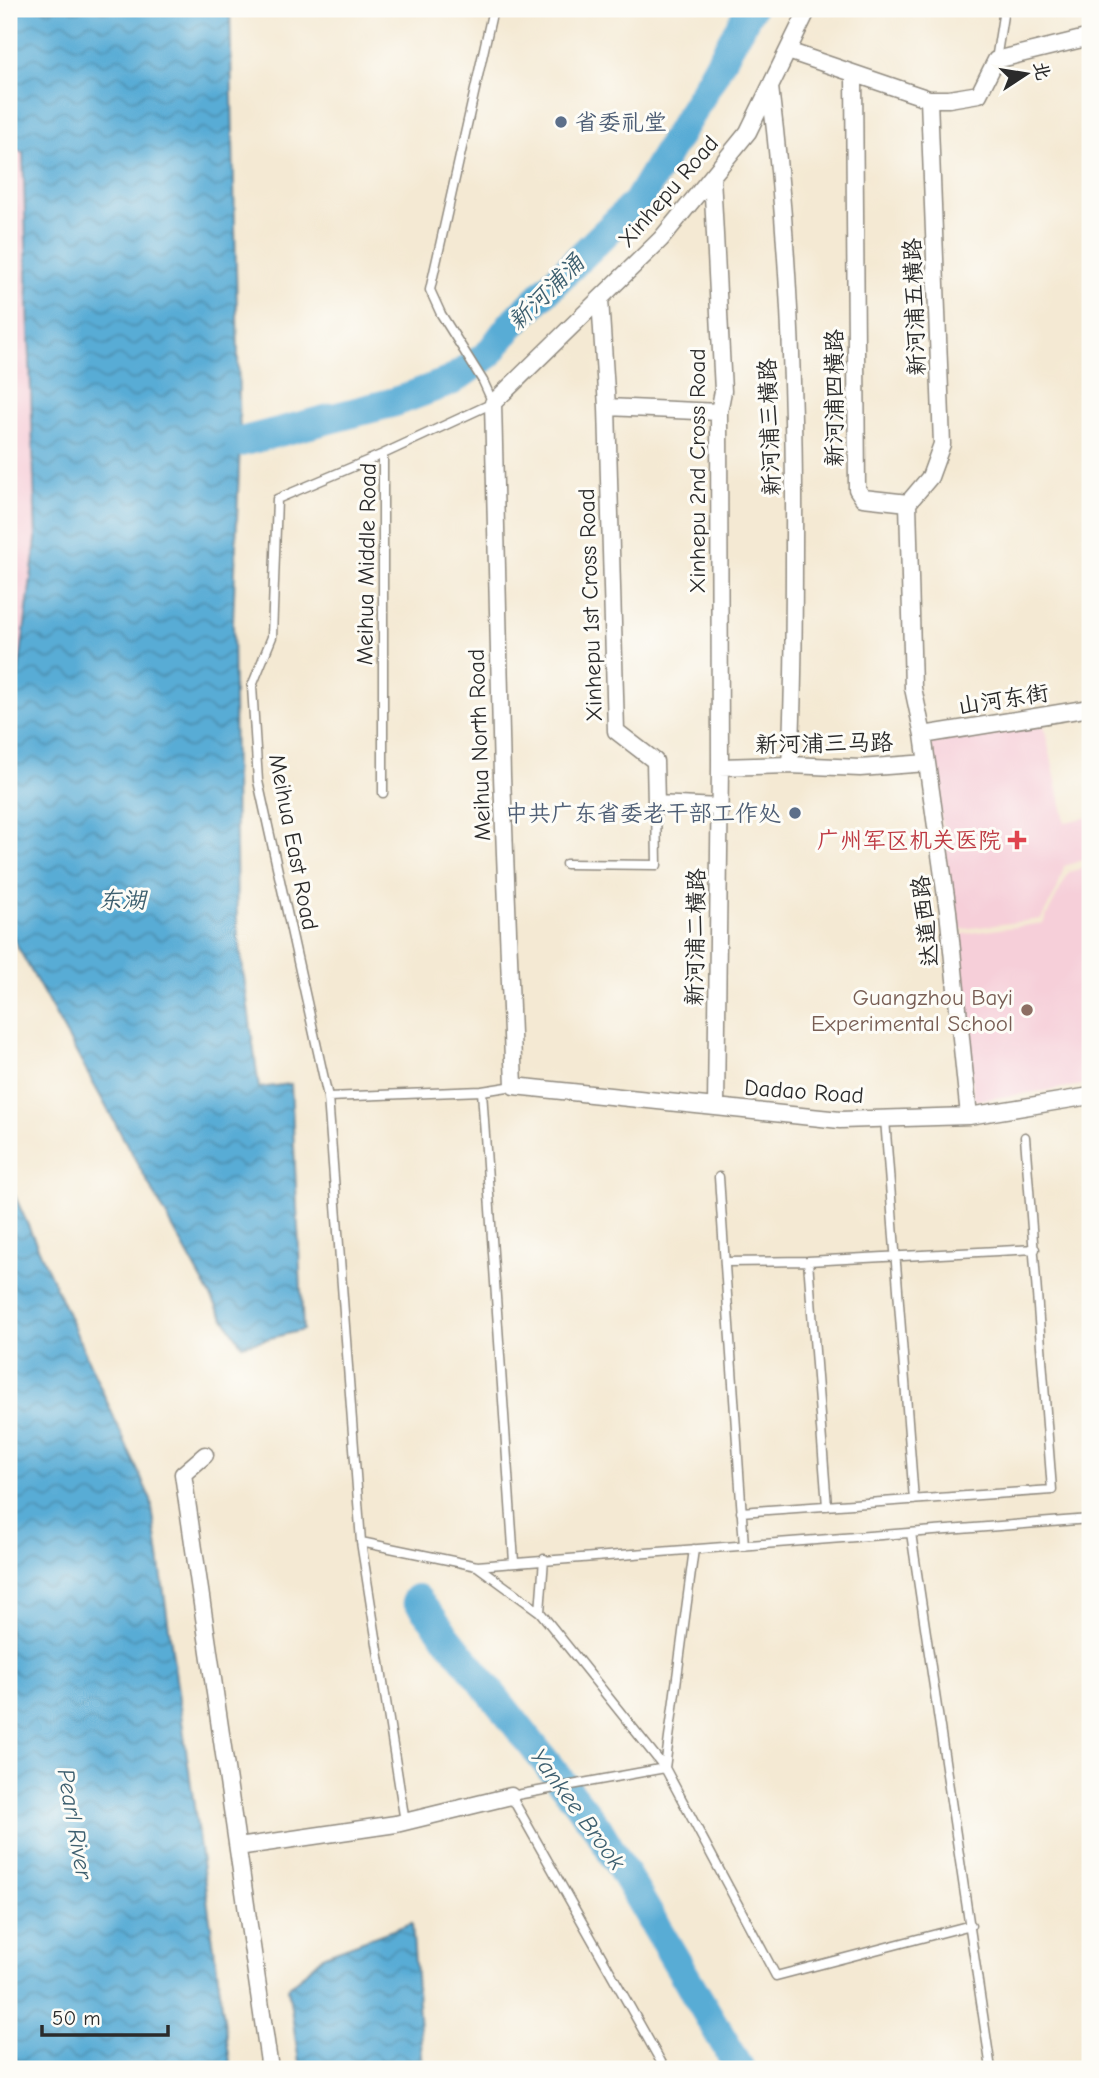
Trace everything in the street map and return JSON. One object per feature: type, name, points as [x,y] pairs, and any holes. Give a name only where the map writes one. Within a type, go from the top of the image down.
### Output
[{"type":"street","name":"Xinhepu Road","points":[[493,403],[661,239],[748,132],[808,9]]},
{"type":"street","points":[[788,51],[929,99],[948,99],[979,94],[996,60],[1090,37]]},
{"type":"street","name":"新河浦四横路","points":[[855,74],[857,489],[863,498],[908,503]]},
{"type":"street","name":"新河浦三横路","points":[[770,87],[780,171],[794,439],[793,702],[790,765]]},
{"type":"street","name":"新河浦五横路","points":[[908,503],[930,477],[942,444],[929,99]]},
{"type":"street","name":"Xinhepu 2nd Cross Road","points":[[712,176],[723,391],[719,412],[720,767]]},
{"type":"street","points":[[600,299],[607,407],[719,412]]},
{"type":"street","name":"Meihua North Road","points":[[493,403],[502,790],[514,1086]]},
{"type":"street","name":"Xinhepu 1st Cross Road","points":[[607,407],[616,731],[655,761],[656,804]]},
{"type":"street","points":[[908,503],[913,688],[927,763]]},
{"type":"street","name":"山河东街","points":[[923,735],[1090,708]]},
{"type":"street","name":"新河浦三马路","points":[[720,767],[790,765],[860,768],[927,763]]},
{"type":"street","name":"达道西路","points":[[927,763],[948,911],[969,1116]]},
{"type":"street","name":"新河浦二横路","points":[[716,1107],[720,767]]},
{"type":"street","points":[[656,804],[719,807]]},
{"type":"street","name":"Dadao Road","points":[[514,1086],[840,1120],[969,1116],[1090,1096]]},
{"type":"street","points":[[205,1455],[183,1474],[270,2069]]},
{"type":"street","points":[[238,1847],[405,1822],[511,1796]]},
{"type":"lane","points":[[493,9],[430,290],[493,403]]},
{"type":"lane","points":[[996,60],[1004,9]]},
{"type":"lane","name":"Meihua Middle Road","points":[[383,793],[383,454],[493,403]]},
{"type":"lane","name":"Meihua East Road","points":[[328,1097],[258,781],[252,686],[272,637],[277,499],[383,454]]},
{"type":"lane","points":[[566,864],[657,865],[656,804]]},
{"type":"lane","points":[[405,1822],[361,1542],[328,1097],[482,1091],[514,1086]]},
{"type":"lane","points":[[482,1091],[514,1562]]},
{"type":"lane","points":[[885,1119],[914,1500]]},
{"type":"lane","points":[[741,1512],[1052,1490],[1025,1137]]},
{"type":"lane","points":[[719,1177],[744,1546]]},
{"type":"lane","points":[[724,1262],[808,1261],[1035,1249]]},
{"type":"lane","points":[[808,1261],[827,1506]]},
{"type":"lane","points":[[361,1542],[477,1566],[1090,1519]]},
{"type":"lane","points":[[911,1532],[991,2069]]},
{"type":"lane","points":[[665,1768],[694,1549]]},
{"type":"lane","points":[[540,1612],[544,1559]]},
{"type":"lane","points":[[477,1566],[540,1612],[665,1768],[776,1976],[971,1925]]},
{"type":"lane","points":[[665,1768],[511,1796],[665,2069]]},
{"type":"shaded area","points":[[9,146],[23,153],[36,540],[9,747]]},
{"type":"shaded area","name":"广州军区机关医院","points":[[1044,726],[1065,822],[1090,817],[1090,858],[1064,866],[1057,890],[1041,919],[956,930],[930,740]]},
{"type":"shaded area","name":"Guangzhou Bayi Experimental School","points":[[1090,866],[1090,1084],[974,1101],[957,935],[1043,923],[1069,872]]},
{"type":"water","name":"东湖","points":[[9,9],[230,9],[240,442],[233,623],[237,925],[259,1088],[291,1084],[303,1330],[242,1345],[219,1311],[9,931],[9,747],[36,540],[23,153],[9,146]]},
{"type":"water","name":"Pearl River","points":[[9,1183],[151,1500],[231,2069],[9,2069]]},
{"type":"water","points":[[412,1923],[423,2069],[300,2069],[288,1988],[324,1955]]},
{"type":"waterway","name":"新河浦涌","points":[[240,442],[395,402],[451,381],[489,354],[510,326],[638,201],[750,9]]},
{"type":"waterway","name":"Yankee Brook","points":[[417,1599],[597,1827],[740,2069]]},
{"type":"place","name":"省委礼堂","points":[[561,122]]},
{"type":"place","name":"中共广东省委老干部工作处","points":[[795,813]]},
{"type":"place","name":"广州军区机关医院","points":[[1017,840]]},
{"type":"place","name":"Guangzhou Bayi Experimental School","points":[[1027,1010]]}]
